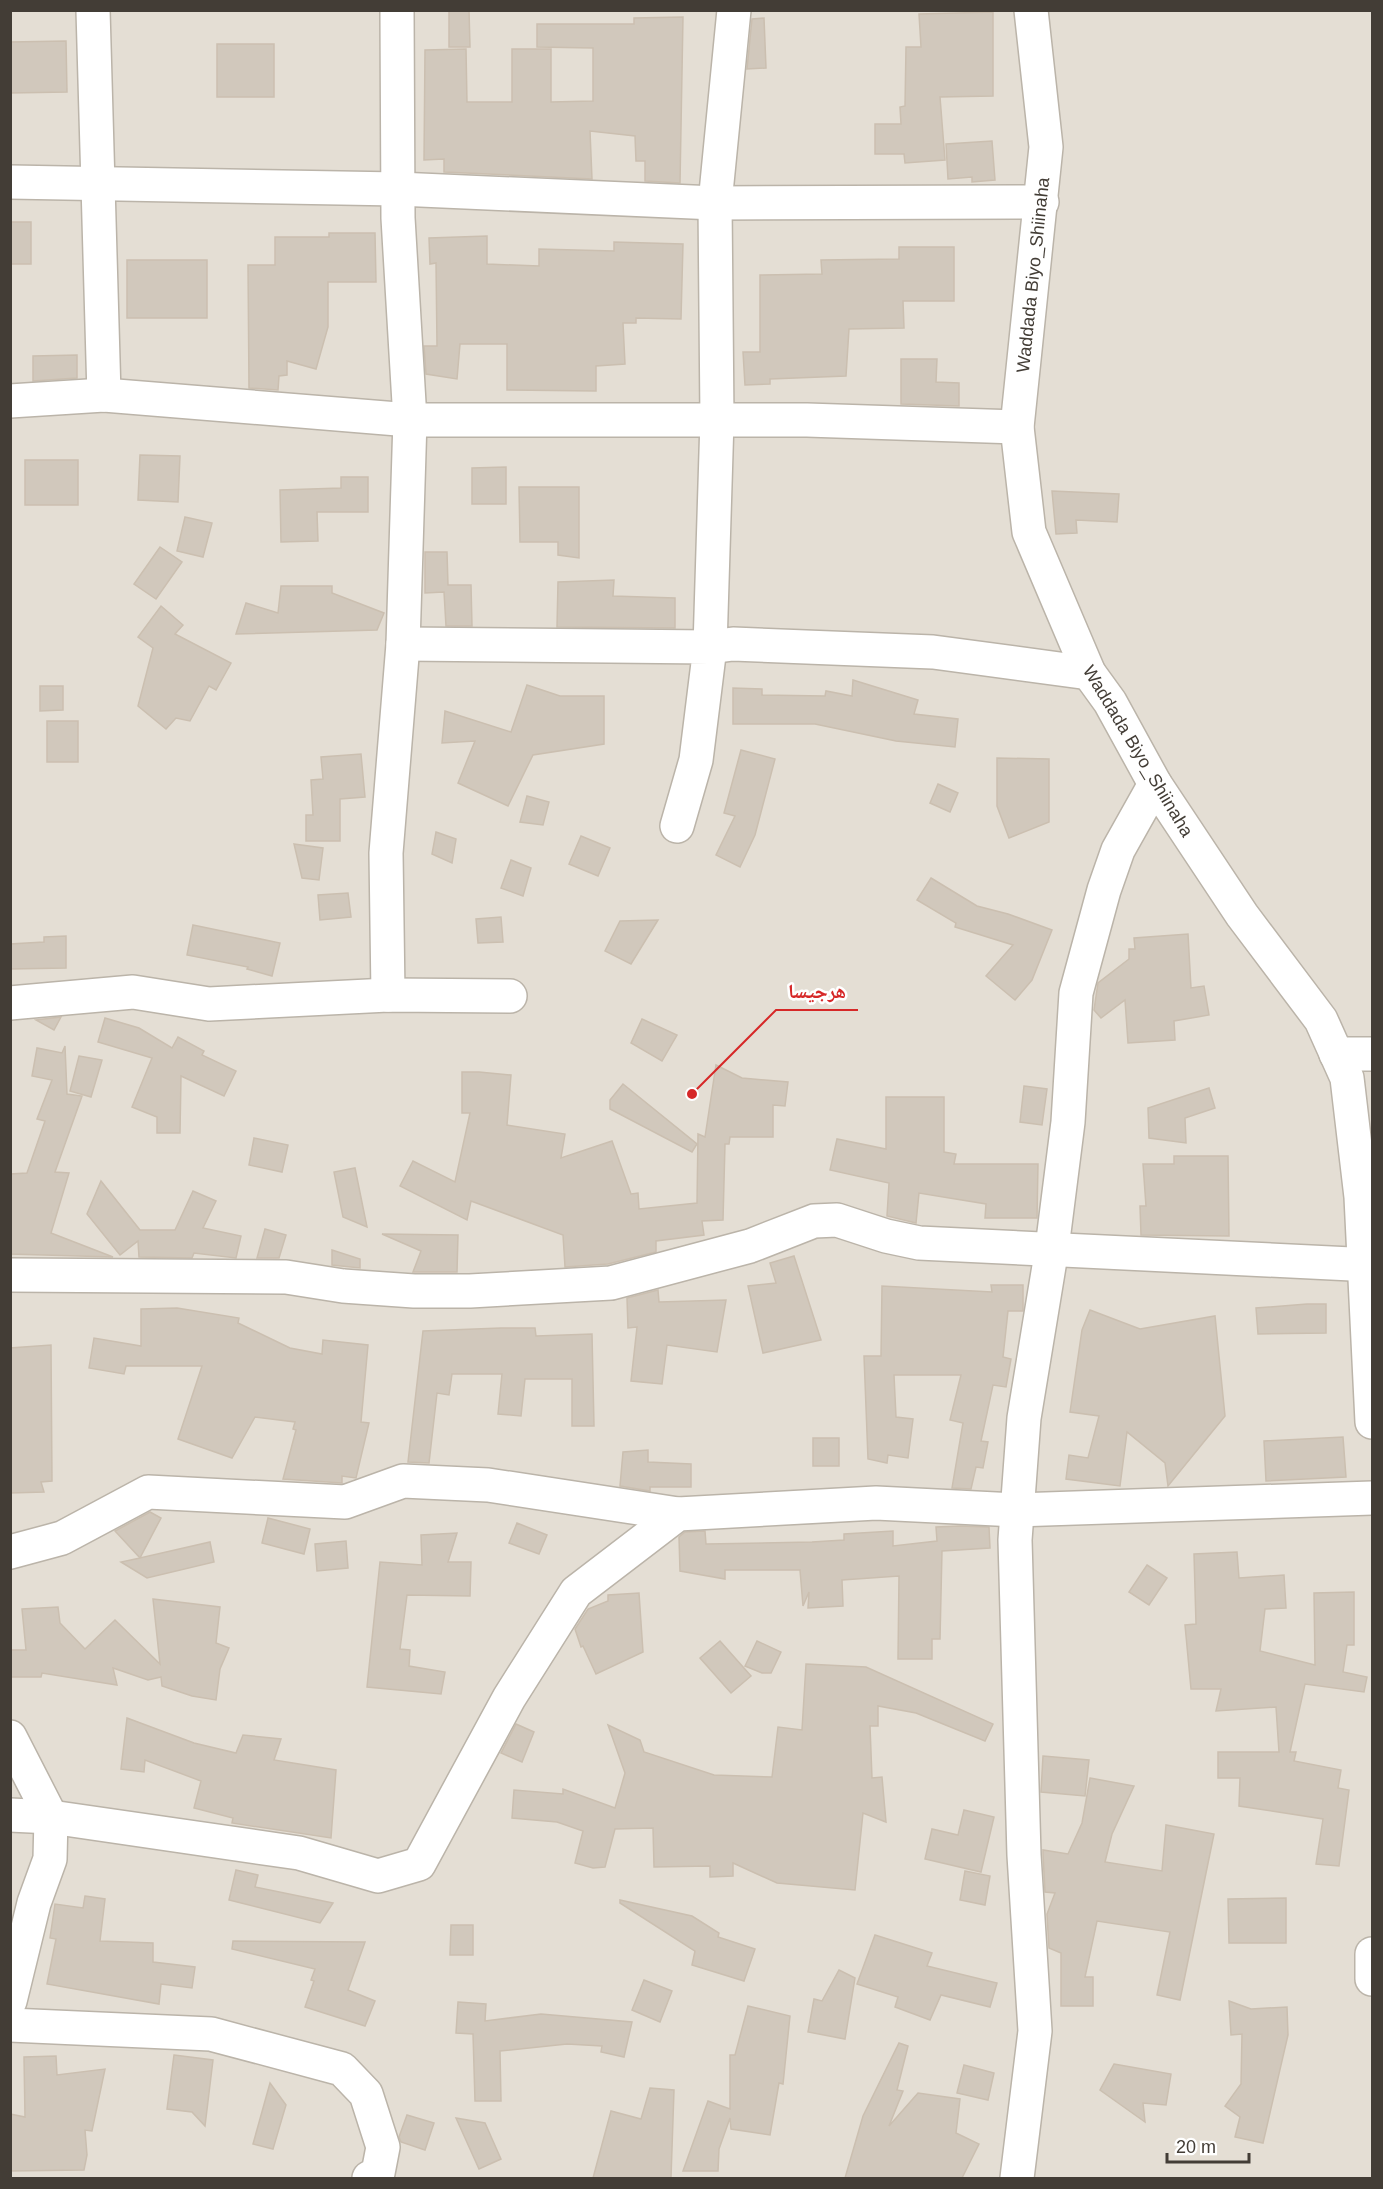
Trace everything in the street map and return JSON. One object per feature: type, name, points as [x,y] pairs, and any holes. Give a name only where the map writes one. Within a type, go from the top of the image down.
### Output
[{"type":"street","points":[[93,10],[104,395]]},
{"type":"street","points":[[388,995],[386,853],[403,645],[410,420],[398,189],[397,10]]},
{"type":"street","points":[[677,826],[696,760],[710,647],[717,420],[715,203],[734,10]]},
{"type":"street","name":"Waddada Biyo_Shiinaha","points":[[1031,10],[1046,147],[1017,427],[1029,532],[1089,673],[1110,702],[1155,784],[1242,915],[1321,1020],[1347,1078],[1369,1264],[1372,1422]]},
{"type":"street","points":[[10,182],[398,189],[715,203],[1042,202]]},
{"type":"street","points":[[10,401],[104,395],[410,420],[717,420],[1017,427]]},
{"type":"street","points":[[403,645],[710,647],[733,644],[933,652],[1089,673]]},
{"type":"street","points":[[1017,2178],[1035,2031],[1024,1855],[1016,1510],[1024,1418],[1052,1248],[1068,1122],[1076,993],[1104,890],[1118,850],[1155,784]]},
{"type":"street","points":[[10,1003],[133,992],[209,1004],[388,995],[510,996]]},
{"type":"street","points":[[1336,1054],[1372,1054]]},
{"type":"street","points":[[10,1275],[286,1277],[343,1286],[414,1291],[611,1284],[750,1246],[814,1221],[825,1220],[851,1223],[886,1236],[919,1243],[1369,1264]]},
{"type":"street","points":[[10,1552],[62,1538],[148,1491],[345,1502],[403,1481],[488,1485],[678,1514],[876,1503],[1016,1510],[1372,1498]]},
{"type":"street","points":[[10,1815],[51,1817],[299,1852],[378,1876],[419,1864],[509,1698],[576,1592],[678,1514]]},
{"type":"street","points":[[10,1737],[51,1817],[50,1859],[34,1903],[10,2001]]},
{"type":"street","points":[[1372,1947],[1372,1979]]},
{"type":"street","points":[[10,2025],[211,2034],[342,2069],[366,2094],[383,2147],[378,2173],[369,2178]]},
{"type":"shaded area","points":[[11,11],[1372,11],[1372,2178],[11,2178]]},
{"type":"building","points":[[449,10],[469,10],[470,47],[449,47]]},
{"type":"building","points":[[993,12],[993,96],[940,97],[945,160],[905,163],[904,154],[875,154],[875,124],[901,124],[900,107],[905,106],[906,47],[921,47],[919,14]]},
{"type":"building","points":[[683,17],[680,183],[645,181],[645,161],[636,161],[635,136],[590,131],[592,179],[444,172],[444,159],[424,160],[425,50],[466,49],[467,102],[512,102],[512,49],[551,49],[551,102],[593,101],[593,48],[537,47],[537,24],[634,24],[634,18]]},
{"type":"building","points":[[764,18],[766,68],[747,69],[752,19]]},
{"type":"building","points":[[66,41],[67,92],[10,93],[10,42]]},
{"type":"building","points":[[217,44],[274,44],[274,97],[217,97]]},
{"type":"building","points":[[992,141],[995,180],[972,182],[972,177],[948,179],[946,144]]},
{"type":"building","points":[[10,222],[31,222],[31,264],[10,264]]},
{"type":"building","points":[[329,233],[375,233],[376,282],[328,282],[328,327],[316,369],[287,361],[287,375],[279,376],[278,390],[249,388],[248,265],[275,265],[275,237],[329,237]]},
{"type":"building","points":[[487,236],[487,264],[539,266],[539,249],[614,251],[614,242],[683,244],[681,319],[636,318],[636,323],[623,323],[625,364],[596,366],[596,391],[507,390],[507,344],[460,344],[457,379],[426,374],[424,346],[437,346],[436,263],[430,264],[429,238]]},
{"type":"building","points":[[899,247],[954,247],[954,301],[903,301],[904,328],[849,329],[846,376],[770,379],[770,384],[745,385],[743,352],[760,352],[760,275],[822,274],[821,260],[899,259]]},
{"type":"building","points":[[127,260],[207,260],[207,318],[127,318]]},
{"type":"building","points":[[77,355],[77,378],[33,381],[33,356]]},
{"type":"building","points":[[901,359],[937,359],[936,382],[959,383],[959,406],[901,404]]},
{"type":"building","points":[[140,455],[180,456],[178,502],[138,500]]},
{"type":"building","points":[[25,460],[78,460],[78,505],[25,505]]},
{"type":"building","points":[[506,467],[506,504],[472,504],[472,468]]},
{"type":"building","points":[[341,477],[368,477],[368,512],[317,512],[318,541],[281,542],[280,490],[341,488]]},
{"type":"building","points":[[519,487],[579,487],[579,558],[558,555],[558,542],[520,542]]},
{"type":"building","points":[[1052,491],[1119,494],[1117,522],[1076,520],[1077,533],[1056,534]]},
{"type":"building","points":[[185,517],[212,523],[203,557],[177,551]]},
{"type":"building","points":[[160,547],[182,562],[156,599],[134,584]]},
{"type":"building","points":[[425,552],[447,552],[448,585],[471,585],[472,626],[446,626],[444,592],[425,593]]},
{"type":"building","points":[[614,580],[613,596],[675,598],[675,628],[557,627],[558,582]]},
{"type":"building","points":[[281,586],[332,586],[332,593],[384,613],[377,630],[236,634],[246,603],[278,613]]},
{"type":"building","points":[[161,606],[183,625],[175,634],[231,663],[216,690],[209,686],[190,721],[176,718],[166,729],[138,706],[153,648],[138,637]]},
{"type":"building","points":[[853,680],[918,700],[914,714],[958,719],[955,747],[896,741],[815,724],[733,724],[733,688],[762,689],[762,695],[825,696],[826,691],[852,696]]},
{"type":"building","points":[[527,685],[560,696],[604,696],[604,744],[533,755],[508,806],[458,783],[475,741],[442,743],[445,711],[511,732]]},
{"type":"building","points":[[40,686],[63,686],[63,710],[40,711]]},
{"type":"building","points":[[47,721],[78,721],[78,762],[47,762]]},
{"type":"building","points":[[741,750],[775,759],[755,835],[740,867],[716,855],[735,816],[724,813]]},
{"type":"building","points":[[361,754],[365,797],[340,799],[340,841],[306,841],[306,815],[313,815],[311,780],[323,779],[321,757]]},
{"type":"building","points":[[997,758],[1049,759],[1049,822],[1009,838],[997,806]]},
{"type":"building","points":[[938,784],[958,793],[950,812],[930,803]]},
{"type":"building","points":[[527,796],[549,802],[543,825],[520,822]]},
{"type":"building","points":[[436,832],[456,839],[452,863],[432,854]]},
{"type":"building","points":[[581,836],[610,848],[598,876],[569,864]]},
{"type":"building","points":[[294,844],[323,848],[319,880],[302,878]]},
{"type":"building","points":[[511,860],[531,868],[523,896],[501,888]]},
{"type":"building","points":[[931,878],[977,906],[1008,914],[1052,930],[1032,980],[1015,1000],[986,976],[1013,945],[955,927],[956,923],[917,900]]},
{"type":"building","points":[[348,893],[351,917],[320,920],[318,895]]},
{"type":"building","points":[[501,917],[503,942],[478,943],[476,919]]},
{"type":"building","points":[[658,920],[631,964],[605,951],[620,921]]},
{"type":"building","points":[[193,925],[280,943],[272,976],[247,969],[248,967],[187,955]]},
{"type":"building","points":[[1188,934],[1191,988],[1204,986],[1209,1015],[1174,1021],[1175,1040],[1128,1043],[1125,1000],[1101,1018],[1094,1010],[1098,983],[1129,959],[1129,949],[1135,949],[1134,938]]},
{"type":"building","points":[[66,936],[66,968],[10,969],[10,944],[44,942],[44,937]]},
{"type":"building","points":[[61,1017],[54,1030],[36,1020]]},
{"type":"building","points":[[105,1018],[139,1028],[172,1048],[178,1037],[204,1051],[202,1055],[236,1071],[224,1096],[181,1076],[180,1133],[157,1133],[157,1117],[132,1107],[152,1058],[98,1042]]},
{"type":"building","points":[[642,1019],[677,1035],[662,1061],[631,1043]]},
{"type":"building","points":[[65,1046],[67,1094],[82,1096],[55,1172],[69,1173],[51,1233],[113,1257],[10,1254],[10,1174],[27,1173],[45,1121],[37,1119],[52,1080],[32,1076],[37,1048],[62,1053]]},
{"type":"building","points":[[79,1056],[102,1060],[91,1097],[70,1091]]},
{"type":"building","points":[[716,1065],[742,1078],[788,1082],[785,1106],[773,1105],[773,1137],[730,1137],[729,1144],[725,1144],[723,1220],[702,1221],[704,1235],[656,1241],[656,1252],[608,1264],[565,1267],[563,1235],[471,1201],[467,1220],[400,1186],[413,1161],[455,1182],[470,1113],[462,1113],[462,1072],[479,1072],[511,1075],[507,1125],[565,1134],[561,1158],[612,1141],[631,1194],[638,1193],[639,1209],[697,1203],[698,1134],[705,1137]]},
{"type":"building","points":[[623,1084],[697,1144],[692,1152],[610,1109],[610,1100]]},
{"type":"building","points":[[1024,1086],[1047,1089],[1042,1125],[1020,1122]]},
{"type":"building","points":[[1209,1088],[1215,1108],[1185,1118],[1186,1143],[1149,1138],[1148,1108]]},
{"type":"building","points":[[886,1097],[944,1097],[944,1152],[956,1154],[954,1164],[1038,1164],[1037,1218],[985,1218],[986,1204],[919,1193],[916,1223],[887,1216],[889,1183],[830,1170],[837,1139],[886,1149]]},
{"type":"building","points":[[254,1138],[288,1145],[282,1172],[249,1165]]},
{"type":"building","points":[[1174,1156],[1228,1156],[1229,1236],[1141,1235],[1140,1206],[1146,1206],[1143,1164],[1174,1164]]},
{"type":"building","points":[[355,1168],[367,1227],[343,1217],[334,1172]]},
{"type":"building","points":[[101,1181],[140,1230],[175,1230],[193,1191],[216,1201],[203,1228],[241,1236],[236,1258],[194,1253],[192,1258],[139,1257],[138,1241],[120,1255],[87,1214]]},
{"type":"building","points":[[265,1229],[286,1235],[279,1258],[257,1258]]},
{"type":"building","points":[[382,1234],[458,1235],[457,1272],[413,1272],[421,1251]]},
{"type":"building","points":[[332,1250],[360,1259],[360,1268],[332,1265]]},
{"type":"building","points":[[794,1256],[821,1340],[763,1353],[748,1286],[776,1283],[770,1263]]},
{"type":"building","points":[[991,1285],[1023,1285],[1023,1311],[1008,1311],[1003,1357],[1011,1359],[1006,1387],[993,1385],[981,1441],[988,1442],[983,1468],[976,1467],[971,1489],[952,1488],[963,1423],[950,1420],[961,1375],[894,1375],[896,1417],[913,1419],[908,1458],[888,1455],[887,1463],[868,1459],[864,1356],[881,1356],[882,1286],[992,1292]]},
{"type":"building","points":[[658,1290],[659,1302],[726,1300],[717,1352],[667,1345],[662,1384],[631,1381],[637,1327],[628,1328],[627,1298]]},
{"type":"building","points":[[1326,1304],[1326,1333],[1258,1334],[1256,1308]]},
{"type":"building","points":[[177,1308],[239,1318],[238,1323],[290,1348],[322,1354],[323,1340],[368,1345],[361,1422],[369,1423],[356,1478],[342,1476],[342,1483],[283,1479],[296,1430],[293,1429],[295,1422],[255,1417],[232,1458],[178,1439],[202,1366],[126,1366],[124,1374],[89,1368],[94,1338],[141,1346],[141,1309]]},
{"type":"building","points":[[1090,1310],[1140,1329],[1215,1316],[1225,1416],[1168,1486],[1165,1463],[1127,1432],[1120,1486],[1066,1479],[1069,1455],[1088,1458],[1099,1416],[1070,1412],[1082,1330]]},
{"type":"building","points":[[535,1328],[536,1336],[592,1334],[594,1426],[572,1426],[572,1379],[525,1379],[521,1416],[498,1414],[502,1374],[452,1374],[449,1395],[437,1393],[429,1463],[408,1462],[423,1331]]},
{"type":"building","points":[[51,1345],[52,1481],[41,1482],[44,1492],[10,1493],[10,1348]]},
{"type":"building","points":[[1343,1437],[1346,1477],[1266,1481],[1264,1441]]},
{"type":"building","points":[[813,1438],[839,1438],[839,1466],[813,1466]]},
{"type":"building","points":[[648,1450],[648,1462],[691,1464],[691,1487],[650,1487],[650,1491],[620,1486],[623,1452]]},
{"type":"building","points":[[150,1512],[161,1518],[140,1558],[115,1531]]},
{"type":"building","points":[[268,1518],[310,1529],[304,1554],[262,1543]]},
{"type":"building","points":[[517,1523],[547,1535],[539,1554],[509,1543]]},
{"type":"building","points":[[936,1527],[989,1527],[990,1548],[942,1551],[940,1639],[932,1639],[932,1659],[898,1659],[899,1576],[842,1580],[843,1606],[808,1608],[809,1592],[803,1606],[800,1570],[725,1570],[725,1579],[680,1571],[679,1537],[685,1532],[705,1531],[706,1544],[844,1540],[844,1534],[893,1531],[893,1546],[937,1541]]},
{"type":"building","points":[[457,1533],[448,1562],[471,1562],[470,1596],[407,1595],[400,1649],[410,1650],[409,1666],[445,1672],[441,1694],[367,1687],[380,1562],[422,1565],[421,1535]]},
{"type":"building","points":[[346,1541],[348,1568],[317,1571],[315,1544]]},
{"type":"building","points":[[210,1542],[214,1562],[147,1578],[121,1562]]},
{"type":"building","points":[[1237,1552],[1239,1578],[1284,1575],[1286,1608],[1265,1609],[1260,1651],[1315,1665],[1314,1593],[1354,1592],[1354,1645],[1347,1645],[1343,1672],[1367,1677],[1364,1692],[1305,1684],[1290,1752],[1296,1752],[1294,1761],[1341,1770],[1338,1788],[1349,1790],[1339,1866],[1316,1864],[1323,1819],[1239,1806],[1240,1778],[1218,1778],[1218,1752],[1279,1752],[1276,1707],[1216,1711],[1221,1689],[1191,1689],[1185,1625],[1196,1624],[1194,1554]]},
{"type":"building","points":[[1147,1565],[1167,1578],[1149,1605],[1129,1592]]},
{"type":"building","points":[[639,1593],[643,1652],[596,1674],[583,1646],[581,1647],[575,1629],[588,1609],[608,1601],[608,1595]]},
{"type":"building","points":[[153,1599],[220,1607],[216,1643],[229,1648],[220,1669],[216,1700],[192,1696],[162,1686],[161,1677],[148,1680],[113,1668],[117,1685],[42,1673],[41,1677],[10,1677],[10,1650],[26,1650],[22,1609],[58,1607],[60,1623],[85,1649],[115,1620],[160,1664]]},
{"type":"building","points":[[720,1641],[751,1676],[731,1693],[700,1658]]},
{"type":"building","points":[[757,1641],[781,1652],[771,1673],[762,1673],[745,1666]]},
{"type":"building","points":[[806,1664],[866,1667],[993,1724],[985,1741],[916,1713],[878,1706],[878,1726],[870,1726],[872,1778],[882,1777],[886,1822],[863,1813],[855,1890],[777,1883],[733,1863],[733,1876],[710,1877],[710,1866],[654,1867],[653,1828],[615,1829],[605,1867],[593,1868],[575,1863],[583,1831],[557,1822],[512,1818],[514,1790],[563,1794],[563,1789],[615,1808],[625,1773],[608,1725],[640,1740],[644,1752],[714,1775],[772,1777],[778,1727],[802,1730]]},
{"type":"building","points":[[127,1718],[194,1743],[236,1753],[243,1735],[281,1739],[274,1760],[336,1770],[331,1838],[232,1823],[233,1818],[194,1808],[201,1781],[145,1760],[144,1772],[121,1769]]},
{"type":"building","points":[[516,1724],[534,1732],[522,1762],[501,1753]]},
{"type":"building","points":[[1043,1756],[1089,1760],[1085,1796],[1041,1792]]},
{"type":"building","points":[[1090,1778],[1134,1786],[1112,1834],[1105,1862],[1162,1871],[1166,1825],[1214,1834],[1180,2000],[1157,1995],[1170,1932],[1097,1921],[1085,1977],[1093,1977],[1093,2006],[1061,2006],[1061,1953],[1049,1948],[1047,1914],[1055,1893],[1045,1892],[1043,1850],[1068,1854],[1082,1823]]},
{"type":"building","points":[[964,1810],[994,1817],[981,1872],[925,1859],[932,1829],[958,1835]]},
{"type":"building","points":[[236,1870],[258,1875],[255,1887],[333,1903],[320,1923],[229,1900]]},
{"type":"building","points":[[965,1871],[990,1876],[985,1905],[960,1900]]},
{"type":"building","points":[[85,1896],[105,1899],[100,1941],[153,1943],[153,1962],[195,1967],[192,1988],[161,1984],[159,2004],[47,1984],[56,1939],[50,1938],[55,1904],[83,1908]]},
{"type":"building","points":[[1286,1898],[1286,1943],[1229,1943],[1228,1899]]},
{"type":"building","points":[[620,1900],[692,1916],[719,1933],[718,1937],[755,1949],[744,1981],[692,1965],[695,1951],[620,1903]]},
{"type":"building","points":[[451,1925],[473,1925],[473,1955],[450,1955]]},
{"type":"building","points":[[875,1935],[932,1953],[927,1966],[997,1983],[990,2007],[941,1995],[930,2020],[895,2007],[898,1997],[857,1984]]},
{"type":"building","points":[[233,1941],[365,1942],[348,1990],[375,2001],[365,2026],[305,2007],[314,1981],[311,1980],[315,1969],[232,1949]]},
{"type":"building","points":[[839,1970],[855,1978],[845,2039],[808,2032],[814,1999],[822,2001]]},
{"type":"building","points":[[644,1980],[672,1991],[660,2022],[632,2010]]},
{"type":"building","points":[[1229,2001],[1251,2009],[1287,2007],[1288,2035],[1263,2143],[1235,2137],[1240,2117],[1225,2106],[1241,2084],[1242,2034],[1231,2035]]},
{"type":"building","points":[[458,2002],[486,2004],[485,2021],[541,2014],[632,2022],[624,2057],[601,2052],[602,2046],[567,2044],[500,2051],[501,2101],[475,2101],[473,2034],[456,2033]]},
{"type":"building","points":[[748,2006],[790,2016],[783,2084],[779,2083],[770,2135],[731,2129],[730,2118],[719,2149],[718,2171],[683,2171],[708,2101],[730,2109],[730,2055],[735,2055]]},
{"type":"building","points":[[899,2043],[908,2046],[897,2090],[903,2091],[889,2126],[918,2093],[960,2099],[956,2133],[979,2144],[962,2178],[845,2178],[863,2116]]},
{"type":"building","points":[[174,2055],[213,2060],[205,2126],[192,2112],[167,2109]]},
{"type":"building","points":[[56,2056],[57,2075],[105,2069],[92,2131],[85,2130],[87,2155],[84,2170],[10,2171],[10,2114],[25,2117],[24,2057]]},
{"type":"building","points":[[1114,2064],[1171,2074],[1166,2105],[1143,2103],[1145,2122],[1100,2090]]},
{"type":"building","points":[[964,2065],[994,2073],[988,2100],[957,2093]]},
{"type":"building","points":[[270,2083],[286,2105],[273,2149],[253,2144]]},
{"type":"building","points":[[650,2088],[674,2090],[671,2178],[593,2178],[611,2111],[641,2119]]},
{"type":"building","points":[[407,2115],[434,2123],[425,2150],[401,2142],[399,2137]]},
{"type":"building","points":[[456,2118],[485,2123],[501,2159],[479,2169]]},
{"type":"place","name":"هرجيسا","points":[[692,1094]]}]
